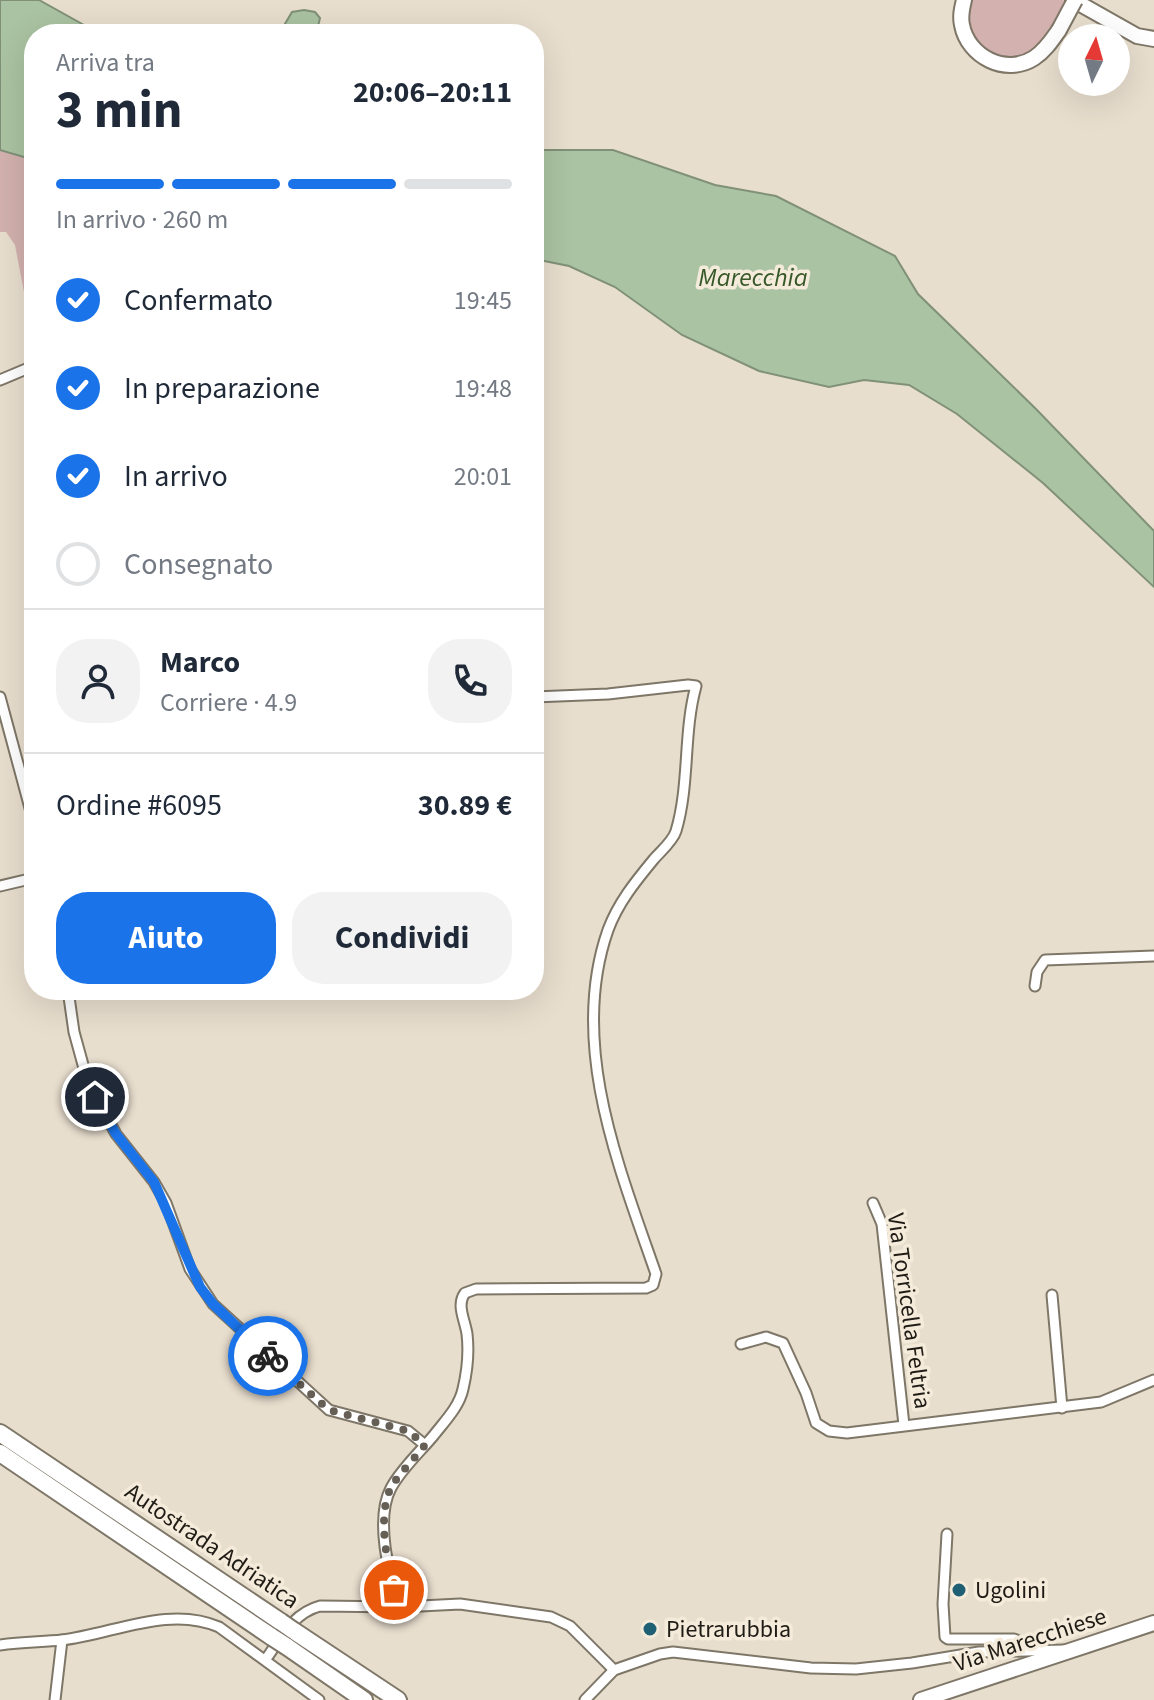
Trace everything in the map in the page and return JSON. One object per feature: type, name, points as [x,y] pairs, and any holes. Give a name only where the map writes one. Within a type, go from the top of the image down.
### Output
[{"type":"highway","name":"Autostrada Adriatica","points":[[0,1433],[283,1634],[364,1700]]},
{"type":"highway","name":"Autostrada Adriatica","points":[[0,1453],[283,1634],[398,1700]]},
{"type":"main road","points":[[964,1],[962,25],[966,38],[974,50],[987,59],[1003,64],[1018,64],[1034,58],[1059,30],[1074,0],[1137,36],[1154,37]]},
{"type":"main road","points":[[1092,0],[1154,37]]},
{"type":"main road","name":"Via Marecchiese","points":[[921,1700],[1154,1623]]},
{"type":"street","points":[[0,380],[24,370]]},
{"type":"street","points":[[401,1607],[388,1565],[386,1500],[393,1484],[454,1411],[462,1394],[466,1376],[467,1335],[461,1302],[465,1293],[476,1289],[646,1288],[653,1285],[656,1274],[617,1161],[595,1051],[595,989],[608,932],[623,898],[676,834],[686,773],[689,718],[696,686],[544,697]]},
{"type":"street","points":[[0,697],[24,786]]},
{"type":"street","points":[[0,886],[24,880]]},
{"type":"street","points":[[1035,986],[1037,972],[1045,960],[1154,956]]},
{"type":"street","points":[[69,1000],[74,1032],[88,1083],[116,1134],[154,1182],[171,1215],[190,1269],[213,1304],[329,1410],[408,1431],[425,1445]]},
{"type":"street","name":"Via Torricella Feltria","points":[[873,1203],[882,1224],[904,1425]]},
{"type":"street","points":[[1052,1295],[1062,1408]]},
{"type":"street","name":"Via Torricella Feltria","points":[[741,1344],[766,1337],[783,1343],[816,1423],[829,1431],[847,1433],[1101,1402],[1154,1380]]},
{"type":"street","points":[[947,1534],[943,1604],[945,1637],[1014,1639],[1039,1649]]},
{"type":"street","points":[[266,1659],[300,1614],[320,1606],[460,1604],[551,1617],[570,1626],[614,1670]]},
{"type":"street","points":[[0,1645],[62,1640],[186,1617],[219,1627],[319,1700]]},
{"type":"street","points":[[55,1700],[62,1640]]},
{"type":"street","points":[[585,1700],[614,1670],[673,1652],[811,1668],[856,1669],[979,1652],[1071,1650]]},
{"type":"shaded area","points":[[970,0],[1066,2],[1039,45],[1020,56],[1007,58],[984,50],[976,40],[970,29]]},
{"type":"shaded area","points":[[0,150],[24,157],[24,292],[15,245],[6,232],[0,232]]},
{"type":"water","points":[[0,0],[39,0],[82,24],[24,24],[24,157],[0,150]]},
{"type":"water","points":[[292,12],[315,12],[320,18],[319,24],[285,24]]},
{"type":"water","name":"Marecchia","points":[[544,150],[613,150],[715,185],[776,196],[895,256],[918,294],[1036,409],[1154,531],[1154,587],[1043,483],[957,414],[909,385],[864,380],[829,387],[759,371],[682,335],[615,287],[569,266],[544,261]]},
{"type":"way so far","points":[[268,1356],[329,1410],[408,1431],[425,1445],[393,1484],[386,1500],[385,1541],[394,1590]]},
{"type":"place","name":"Ugolini","points":[[959,1590]]},
{"type":"place","name":"Pietrarubbia","points":[[650,1629]]},
{"type":"route","points":[[95,1097],[116,1134],[139,1160],[166,1203],[190,1269],[200,1287],[213,1304],[268,1356]]}]
